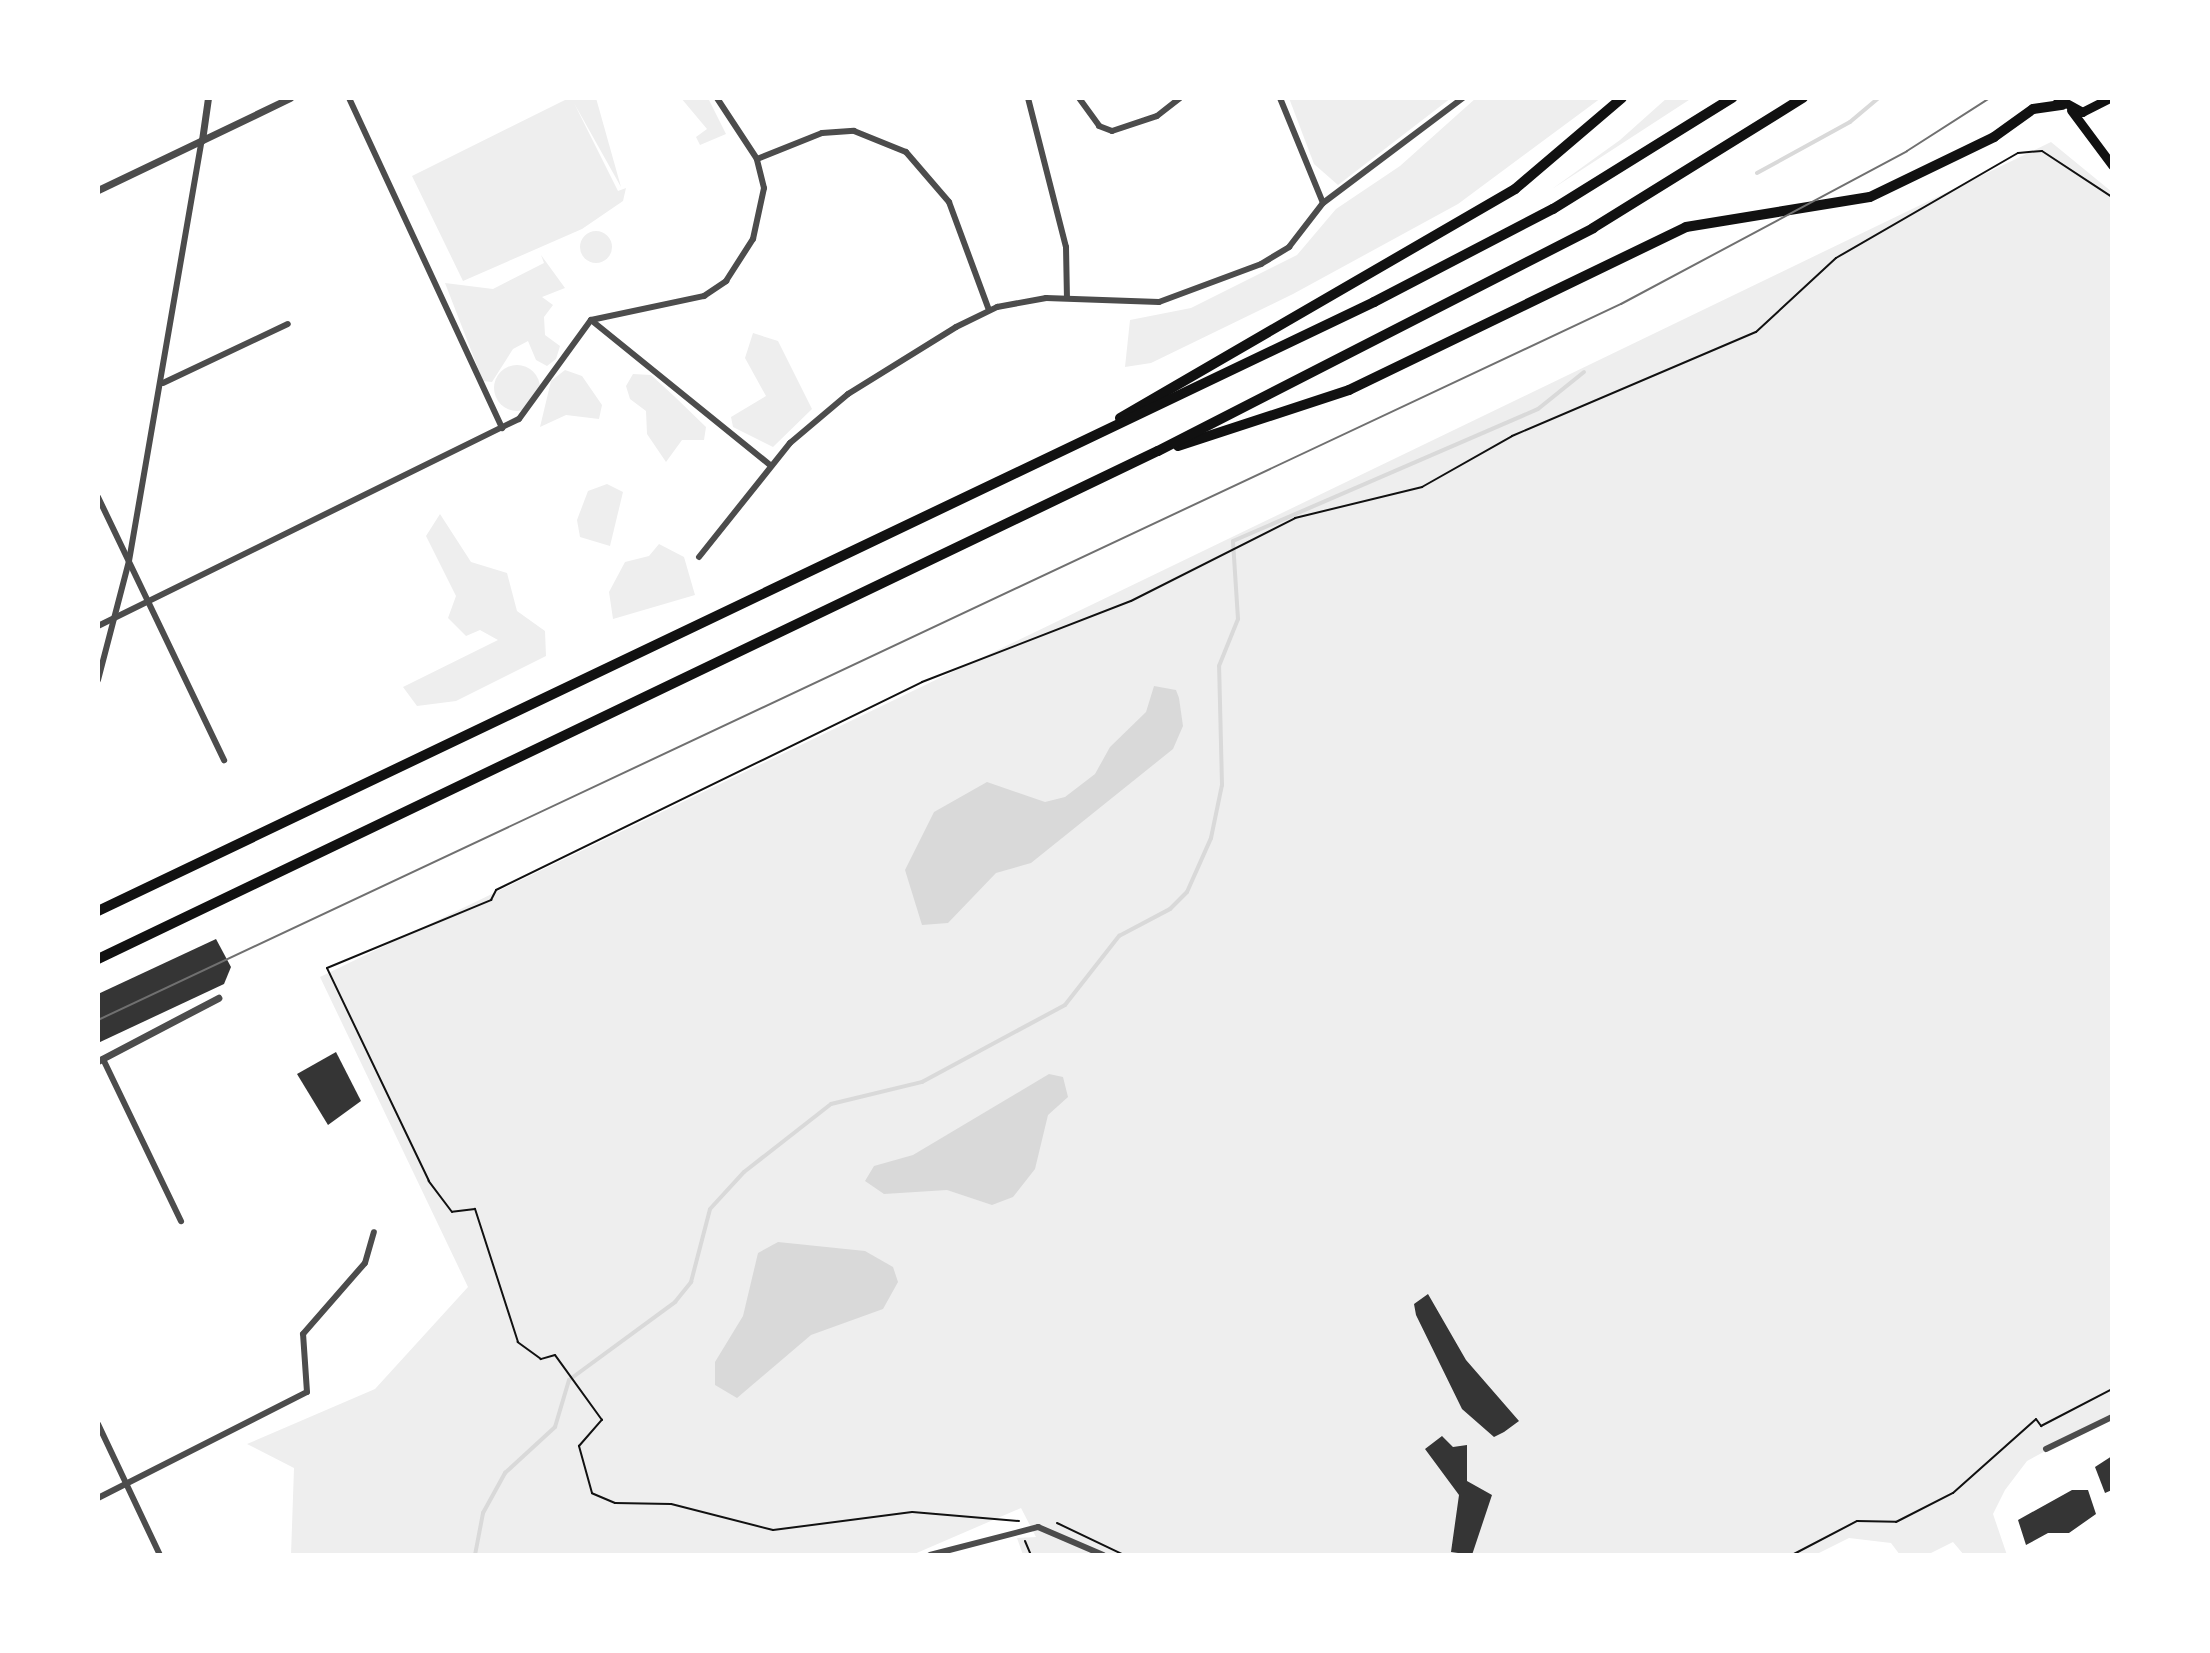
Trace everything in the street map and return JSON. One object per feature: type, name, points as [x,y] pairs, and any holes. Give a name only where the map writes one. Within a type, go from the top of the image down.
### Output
[{"type":"highway","points":[[1066,450],[1515,189],[1622,98]]},
{"type":"highway","points":[[98,911],[1066,450],[1506,235],[1732,98]]},
{"type":"highway","points":[[98,959],[1158,451],[1593,228],[1803,98]]},
{"type":"highway","points":[[1158,451],[1349,390],[1686,227],[1870,197],[1994,137],[2033,109],[2064,104]]},
{"type":"main road","points":[[2064,104],[2092,110],[2110,98]]},
{"type":"main road","points":[[2064,104],[2112,165]]},
{"type":"street","points":[[98,680],[117,616],[163,383],[208,98]]},
{"type":"street","points":[[98,190],[290,98]]},
{"type":"street","points":[[349,98],[502,428]]},
{"type":"street","points":[[98,626],[502,428],[534,406],[591,320],[704,296],[726,281],[760,221],[764,188],[757,159],[717,98]]},
{"type":"street","points":[[1028,98],[1066,247],[1067,297]]},
{"type":"street","points":[[1079,98],[1112,131],[1157,116],[1180,98]]},
{"type":"street","points":[[1280,98],[1323,203]]},
{"type":"street","points":[[699,557],[769,464],[848,394],[989,310],[1067,297],[1142,304],[1175,298],[1272,259],[1323,203],[1463,98]]},
{"type":"street","points":[[757,159],[822,133],[854,131],[906,152],[949,202],[989,310]]},
{"type":"street","points":[[591,320],[769,464]]},
{"type":"street","points":[[163,383],[288,324]]},
{"type":"street","points":[[98,497],[224,760]]},
{"type":"street","points":[[181,1221],[100,1060],[218,998]]},
{"type":"street","points":[[98,1498],[308,1389],[303,1334],[365,1263],[374,1232]]},
{"type":"street","points":[[2046,1449],[2112,1417]]},
{"type":"street","points":[[98,1424],[160,1555]]},
{"type":"street","points":[[930,1555],[1018,1525],[1067,1534],[1103,1555]]},
{"type":"path","points":[[1031,1555],[1018,1525],[912,1512],[773,1530],[671,1504],[615,1503],[592,1493],[582,1468],[579,1446],[602,1420],[555,1355],[541,1359],[518,1342],[475,1209],[452,1212],[429,1181],[327,968],[491,900],[496,890],[922,682],[1117,607],[1246,546],[1295,518],[1422,487],[1512,436],[1756,332],[1836,258],[2018,153],[2042,151],[2112,197]]},
{"type":"path","points":[[1792,1555],[1857,1521],[1896,1522],[1953,1493],[2036,1419],[2041,1426],[2112,1389]]},
{"type":"shaded area","points":[[569,98],[596,98],[621,187],[574,103],[618,191],[626,188],[623,201],[582,229],[463,281],[412,176]]},
{"type":"shaded area","points":[[681,98],[708,98],[726,134],[700,145],[696,137],[707,129]]},
{"type":"shaded area","points":[[1289,98],[1451,98],[1338,185],[1314,164]]},
{"type":"shaded area","points":[[1476,98],[1601,98],[1458,204],[1293,294],[1151,363],[1125,367],[1130,320],[1191,308],[1297,255],[1336,209],[1400,166]]},
{"type":"shaded area","points":[[1667,98],[1692,98],[1552,189],[1620,140]]},
{"type":"shaded area","points":[[2051,142],[2112,192],[2112,1415],[2027,1461],[2005,1490],[1993,1514],[2007,1555],[1964,1555],[1953,1542],[1927,1555],[1900,1555],[1891,1543],[1849,1538],[1815,1555],[1023,1555],[1017,1538],[1036,1537],[1021,1508],[912,1555],[291,1555],[294,1468],[247,1444],[375,1389],[468,1287],[320,977]]},
{"type":"shaded area","points":[[596,231],[607,236],[612,247],[607,258],[596,263],[585,258],[580,247],[585,236]]},
{"type":"shaded area","points":[[541,255],[565,288],[542,297],[553,305],[544,317],[545,335],[560,346],[556,359],[547,366],[536,360],[528,341],[513,349],[492,382],[483,381],[445,283],[493,289],[544,263]]},
{"type":"shaded area","points":[[753,333],[778,341],[812,409],[773,447],[733,427],[731,417],[766,396],[745,358]]},
{"type":"shaded area","points":[[517,365],[533,372],[540,388],[533,404],[517,411],[501,404],[494,388],[501,372]]},
{"type":"shaded area","points":[[565,370],[582,376],[602,405],[599,419],[566,415],[540,427],[551,381]]},
{"type":"shaded area","points":[[633,374],[651,375],[674,396],[706,427],[704,440],[682,440],[666,462],[647,434],[646,411],[630,399],[626,386]]},
{"type":"shaded area","points":[[607,484],[623,492],[610,546],[580,537],[577,520],[588,491]]},
{"type":"shaded area","points":[[440,514],[471,562],[507,573],[517,611],[545,631],[546,656],[456,701],[417,706],[403,687],[498,640],[480,630],[466,636],[448,618],[456,596],[426,536]]},
{"type":"shaded area","points":[[659,544],[684,557],[695,595],[613,619],[609,592],[625,562],[649,556]]},
{"type":"shaded area","points":[[1154,686],[1176,690],[1179,698],[1183,726],[1173,749],[1031,863],[996,873],[948,923],[922,925],[905,870],[934,812],[987,782],[1045,802],[1065,797],[1095,774],[1110,747],[1146,712]]},
{"type":"shaded area","points":[[1049,1074],[1063,1077],[1068,1097],[1048,1115],[1035,1169],[1013,1197],[992,1205],[947,1190],[884,1194],[865,1181],[874,1166],[913,1155]]},
{"type":"shaded area","points":[[778,1242],[865,1251],[893,1267],[898,1282],[883,1309],[811,1335],[737,1398],[715,1385],[715,1362],[743,1316],[758,1253]]},
{"type":"building","points":[[216,939],[231,967],[224,984],[98,1043],[98,994]]},
{"type":"building","points":[[336,1052],[361,1101],[328,1125],[297,1074]]},
{"type":"building","points":[[1428,1294],[1466,1360],[1519,1421],[1504,1432],[1494,1437],[1462,1409],[1416,1315],[1414,1304]]},
{"type":"building","points":[[1442,1436],[1453,1447],[1467,1445],[1467,1481],[1492,1495],[1472,1555],[1451,1552],[1459,1495],[1425,1449]]},
{"type":"building","points":[[2112,1456],[2112,1490],[2105,1493],[2095,1467]]},
{"type":"building","points":[[2072,1490],[2088,1490],[2096,1514],[2069,1533],[2048,1533],[2026,1545],[2018,1520]]},
{"type":"waterway","points":[[1757,173],[1850,122],[1879,98]]},
{"type":"waterway","points":[[475,1555],[483,1513],[505,1473],[555,1427],[569,1380],[675,1302],[691,1282],[710,1209],[744,1172],[831,1104],[922,1082],[1065,1005],[1119,936],[1170,909],[1187,892],[1211,838],[1222,785],[1219,666],[1238,619],[1233,541],[1538,409],[1584,372]]},
{"type":"tram line","points":[[98,1020],[1621,304],[1907,151],[1990,98]]}]
